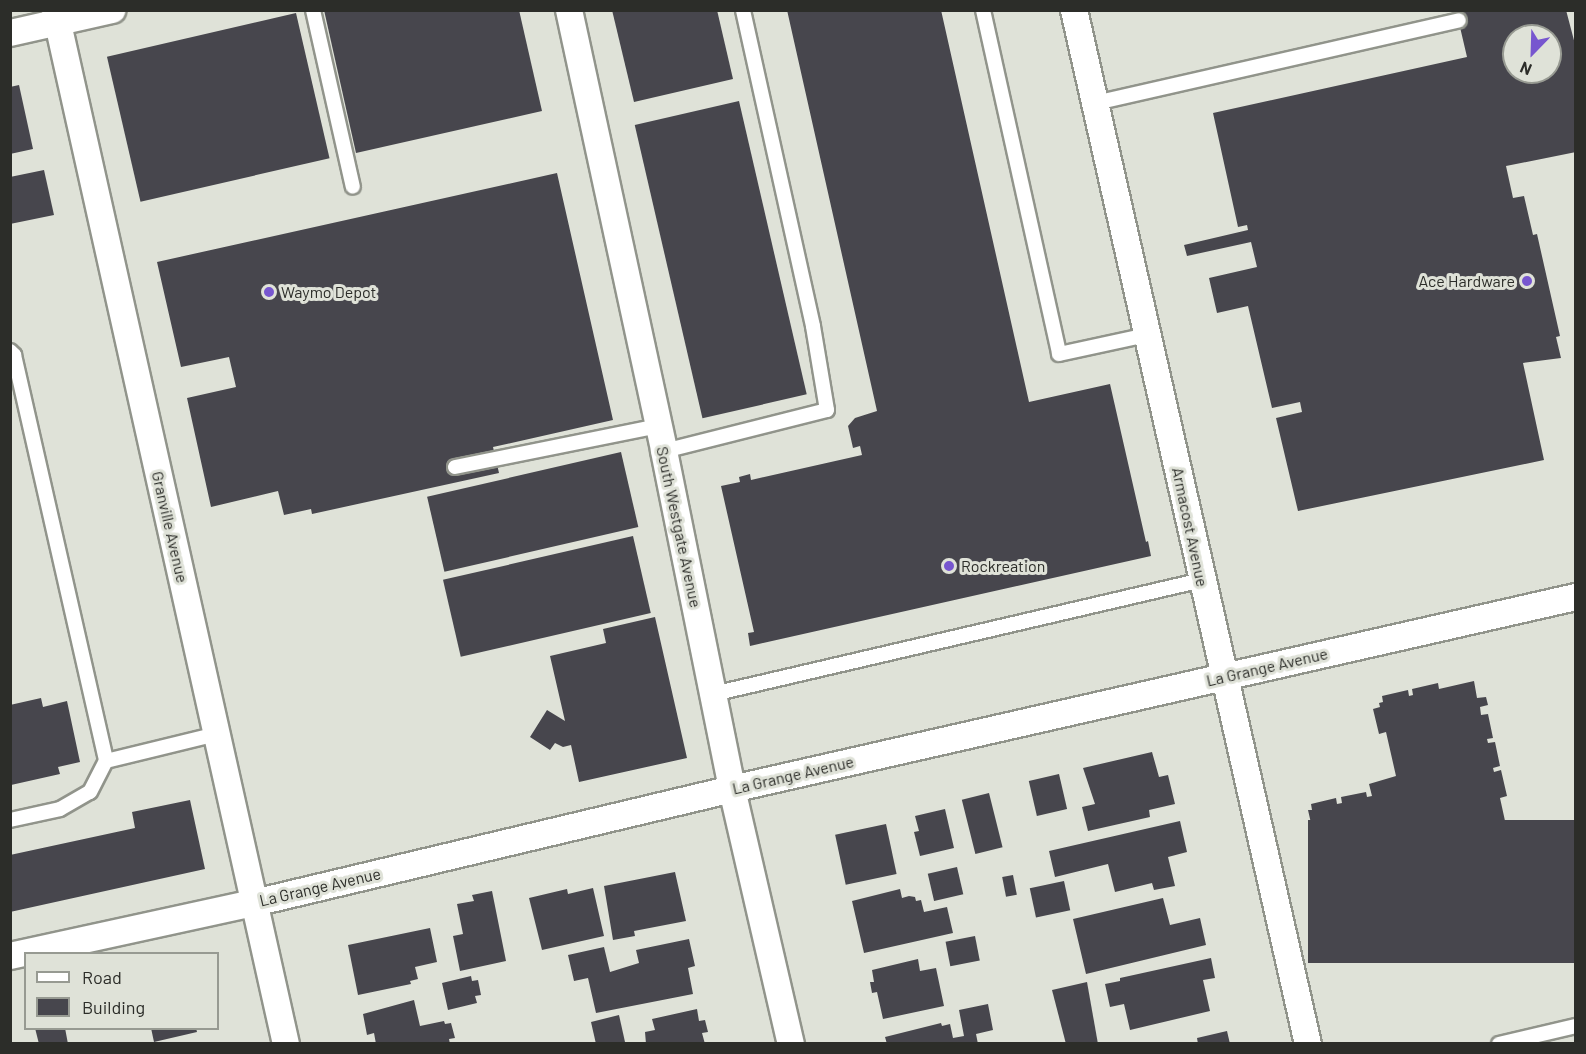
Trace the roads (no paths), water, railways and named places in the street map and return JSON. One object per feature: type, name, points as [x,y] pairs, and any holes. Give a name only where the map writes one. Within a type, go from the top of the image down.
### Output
[{"type":"street","points":[[10,33],[56,16],[112,10]]},
{"type":"street","name":"South Westgate Avenue","points":[[569,10],[661,438],[732,789],[791,1044]]},
{"type":"street","name":"Armacost Avenue","points":[[1074,10],[1308,1044]]},
{"type":"street","name":"Granville Avenue","points":[[56,16],[286,1044]]},
{"type":"street","name":"La Grange Avenue","points":[[28,952],[255,903],[732,789],[1575,597]]},
{"type":"lane","points":[[313,10],[353,187]]},
{"type":"lane","points":[[455,467],[661,438],[827,411],[813,326],[743,10]]},
{"type":"lane","points":[[983,10],[1059,354],[1147,335]]},
{"type":"lane","points":[[1095,103],[1459,20]]},
{"type":"lane","points":[[10,351],[17,367],[106,761],[90,792],[60,809],[10,820]]},
{"type":"lane","points":[[713,694],[1202,580]]},
{"type":"lane","points":[[106,761],[217,734]]},
{"type":"lane","points":[[1498,1044],[1575,1026]]},
{"type":"place","name":"Ace Hardware","points":[[1527,281]]},
{"type":"place","name":"Waymo Depot","points":[[269,292]]},
{"type":"place","name":"Rockreation","points":[[949,566]]}]
